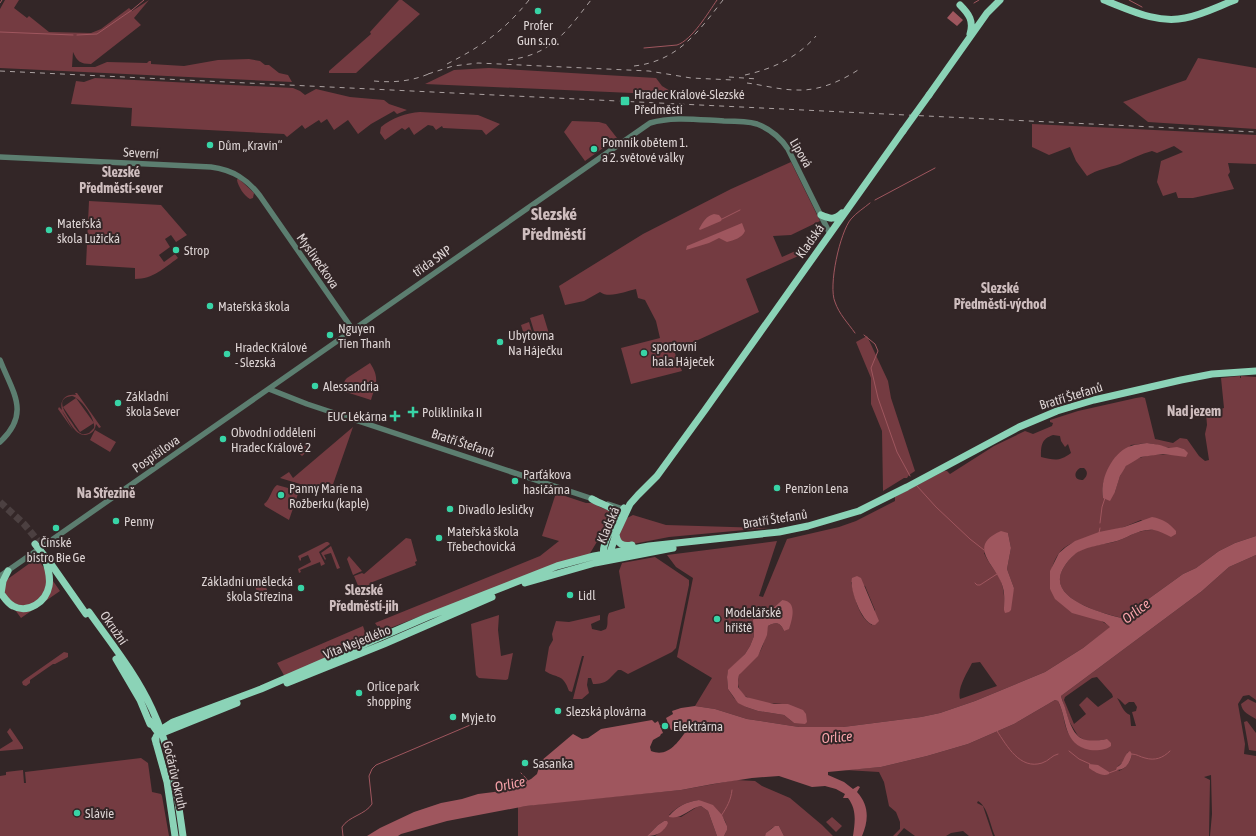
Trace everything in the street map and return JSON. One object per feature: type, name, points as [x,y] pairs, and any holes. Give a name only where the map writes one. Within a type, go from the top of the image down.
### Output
[{"type":"main road","name":"Kladská","points":[[608,554],[628,502],[654,479],[670,458],[854,201],[966,41],[987,13],[1000,0]]},
{"type":"main road","points":[[1104,0],[1148,16],[1168,19],[1191,17],[1235,0]]},
{"type":"main road","points":[[960,5],[971,20],[971,28],[966,41]]},
{"type":"main road","points":[[821,215],[829,219],[836,218],[854,201]]},
{"type":"main road","name":"Bratří Štefanů","points":[[608,554],[660,544],[779,532],[808,526],[858,510],[907,487],[1024,424],[1065,408],[1110,396],[1199,376],[1256,371]]},
{"type":"main road","name":"Bratří Štefanů","points":[[594,556],[781,535],[804,531],[859,514],[882,503],[907,487]]},
{"type":"main road","name":"Kladská","points":[[608,554],[604,546],[617,519],[638,494]]},
{"type":"main road","points":[[592,499],[613,509],[616,513],[617,519]]},
{"type":"main road","points":[[615,506],[628,502]]},
{"type":"main road","points":[[616,534],[619,543],[625,546],[646,543],[660,544]]},
{"type":"main road","name":"Okružní","points":[[87,613],[43,554],[37,543],[87,613],[160,731]]},
{"type":"main road","points":[[8,571],[3,581],[1,593],[12,605],[24,608],[32,607],[40,602],[48,591],[49,575],[43,554]]},
{"type":"main road","name":"Víta Nejedlého","points":[[160,731],[166,732],[178,728],[384,644],[510,589],[554,574],[595,563],[608,554]]},
{"type":"main road","name":"Víta Nejedlého","points":[[160,731],[171,723],[273,684],[427,617],[545,571],[594,556]]},
{"type":"main road","points":[[152,717],[171,723]]},
{"type":"main road","name":"Gočárův okruh","points":[[152,717],[156,743],[168,787],[175,836]]},
{"type":"main road","points":[[166,746],[171,734],[178,728]]},
{"type":"main road","points":[[156,743],[156,737],[160,731]]},
{"type":"main road","name":"Gočárův okruh","points":[[160,731],[166,746],[175,784],[183,836]]},
{"type":"street","name":"Lipová","points":[[650,123],[699,120],[750,122],[767,128],[780,138],[788,148],[830,234]]},
{"type":"street","name":"třída SNP","points":[[227,418],[650,123]]},
{"type":"street","name":"Severní","points":[[0,157],[217,168],[230,171],[242,177],[253,187],[266,204]]},
{"type":"street","name":"Myslivečkova","points":[[266,204],[353,330]]},
{"type":"street","points":[[0,360],[17,404],[17,418],[10,431],[0,442]]},
{"type":"street","name":"Bratří Štefanů","points":[[269,389],[307,404],[625,510]]},
{"type":"street","name":"Pospíšilova","points":[[0,576],[227,418]]},
{"type":"shaded area","points":[[5,0],[19,0],[14,8],[27,18],[29,16],[49,32],[91,33],[101,29],[129,8],[132,11],[149,0],[134,18],[141,25],[91,64],[79,61],[73,52],[72,67],[95,67],[107,62],[147,63],[149,61],[151,61],[151,64],[184,66],[218,60],[249,59],[260,61],[265,65],[269,65],[279,73],[288,75],[292,82],[0,68],[0,9]]},
{"type":"shaded area","points":[[399,0],[402,0],[420,14],[356,73],[329,73],[329,71],[371,34],[370,32]]},
{"type":"shaded area","points":[[1198,58],[1256,68],[1256,129],[1148,122],[1123,102],[1186,80]]},
{"type":"shaded area","points":[[489,68],[656,78],[662,86],[677,95],[425,84],[454,70]]},
{"type":"shaded area","points":[[95,78],[293,88],[305,95],[316,89],[350,97],[384,100],[389,104],[407,110],[397,114],[394,111],[371,124],[358,134],[348,120],[334,130],[327,119],[321,123],[319,120],[305,129],[302,125],[287,137],[284,134],[131,126],[132,108],[71,104],[76,81],[84,82]]},
{"type":"shaded area","points":[[420,112],[478,115],[500,124],[486,135],[482,130],[443,128],[442,126],[436,130],[433,126],[428,125],[414,135],[409,127],[405,130],[402,128],[385,140],[380,133],[381,127],[390,121],[404,115]]},
{"type":"shaded area","points":[[572,121],[599,122],[606,124],[617,138],[585,161],[564,132]]},
{"type":"shaded area","points":[[1032,124],[1256,135],[1256,164],[1228,163],[1230,172],[1228,175],[1234,189],[1193,198],[1178,198],[1176,192],[1163,196],[1157,182],[1161,161],[1183,152],[1174,146],[1157,153],[1152,151],[1087,176],[1076,161],[1070,147],[1049,155],[1032,147]]},
{"type":"shaded area","points":[[791,162],[820,221],[791,235],[773,236],[782,257],[800,249],[803,254],[746,279],[759,312],[674,351],[682,371],[631,384],[621,348],[660,338],[656,321],[645,300],[638,298],[636,289],[613,295],[600,292],[584,301],[565,305],[559,286],[643,234],[731,189]]},
{"type":"shaded area","points":[[238,178],[254,193],[253,198],[248,198],[240,188],[237,180]]},
{"type":"shaded area","points":[[89,201],[161,205],[187,235],[176,242],[171,235],[165,239],[170,247],[159,255],[164,262],[175,254],[178,258],[153,275],[141,279],[135,279],[135,268],[86,265]]},
{"type":"shaded area","points":[[543,314],[550,337],[537,341],[530,318]]},
{"type":"shaded area","points":[[529,322],[534,339],[526,341],[521,325]]},
{"type":"shaded area","points":[[867,336],[888,381],[891,398],[915,471],[907,478],[904,478],[883,491],[882,431],[871,404],[871,378],[856,342]]},
{"type":"shaded area","points":[[370,363],[376,377],[376,385],[371,400],[346,392],[347,388],[344,383],[346,379]]},
{"type":"shaded area","points":[[1240,376],[1240,378],[1241,376],[1256,377],[1256,536],[1235,543],[1219,551],[1196,568],[1183,574],[1122,618],[1089,608],[1068,595],[1062,587],[1060,578],[1064,567],[1071,557],[1080,550],[1114,542],[1138,532],[1155,530],[1141,520],[1124,527],[1079,540],[1064,548],[1056,557],[1051,575],[1050,589],[1111,627],[1083,648],[1045,672],[975,701],[940,713],[921,717],[843,727],[799,727],[747,719],[715,709],[695,706],[712,678],[677,657],[693,578],[676,567],[667,555],[777,541],[759,596],[763,597],[787,539],[839,527],[856,521],[895,501],[895,497],[944,471],[947,471],[950,474],[994,446],[1025,431],[1033,434],[1052,426],[1053,423],[1050,422],[1050,420],[1078,411],[1136,398],[1145,398],[1155,439],[1173,443],[1180,438],[1187,439],[1199,456],[1205,461],[1209,460],[1205,434],[1207,425],[1206,413],[1224,408],[1221,378]],"holes":[[[1053,435],[1060,436],[1065,447],[1068,444],[1071,453],[1056,460],[1041,457],[1042,443]],[[1147,443],[1170,448],[1184,449],[1186,456],[1154,455],[1132,461],[1122,471],[1115,492],[1103,498],[1103,483],[1110,469],[1131,445]],[[1080,468],[1084,468],[1087,475],[1083,480],[1080,480],[1076,478],[1076,472]],[[1008,533],[1011,548],[1007,569],[1014,588],[1004,610],[1002,583],[984,553]],[[851,582],[865,586],[875,610],[872,625],[860,612]],[[782,600],[784,631],[781,626],[776,623],[768,626],[759,654],[741,672],[738,684],[740,691],[745,696],[758,702],[788,704],[794,723],[784,715],[758,711],[746,707],[734,698],[728,689],[728,671],[745,654],[750,646],[754,636],[753,623],[763,612],[770,611]],[[980,662],[997,686],[960,699],[959,695],[961,685],[972,663]]]},
{"type":"shaded area","points":[[75,393],[77,393],[101,427],[99,428],[96,424],[94,430],[89,434],[80,434],[76,431],[62,411],[73,430],[58,409],[59,407],[62,410],[62,400],[69,395],[76,395]]},
{"type":"shaded area","points":[[76,398],[94,423],[80,432],[63,407]]},
{"type":"shaded area","points":[[353,427],[330,493],[280,478],[289,472],[293,478]]},
{"type":"shaded area","points":[[95,430],[116,442],[110,452],[90,440]]},
{"type":"shaded area","points":[[307,442],[312,447],[302,456],[297,451]]},
{"type":"shaded area","points":[[277,485],[299,491],[289,520],[264,504]]},
{"type":"shaded area","points":[[556,493],[586,503],[592,503],[613,511],[616,517],[601,535],[589,555],[385,630],[380,630],[375,623],[540,556],[559,541],[542,536]]},
{"type":"shaded area","points":[[633,515],[666,525],[768,528],[669,537],[633,544],[621,542],[618,533],[627,518]]},
{"type":"shaded area","points":[[406,538],[411,539],[417,561],[415,562],[416,565],[370,583],[370,585],[361,589],[359,588],[354,576],[362,573],[364,574]]},
{"type":"shaded area","points":[[326,542],[330,544],[319,552],[325,564],[321,566],[320,562],[300,570],[301,572],[299,573],[298,569],[311,562],[308,555],[301,558],[300,561],[298,556]]},
{"type":"shaded area","points":[[331,546],[340,568],[337,569],[331,553],[324,555],[325,560],[321,553]]},
{"type":"shaded area","points":[[1256,555],[1256,700],[1249,695],[1243,696],[1238,704],[1245,744],[1244,754],[1256,756],[1256,836],[1210,836],[1212,814],[1211,775],[1204,777],[1210,780],[1209,836],[995,836],[983,806],[993,836],[969,836],[963,831],[951,833],[946,836],[915,836],[904,828],[897,836],[893,836],[900,829],[900,822],[896,812],[889,806],[884,782],[879,772],[845,770],[881,767],[968,744],[1014,724],[1055,700],[1058,701],[1061,708],[1067,731],[1075,742],[1082,747],[1107,739],[1091,742],[1078,736],[1069,721],[1061,696],[1202,591],[1229,567]],"holes":[[[1097,677],[1113,697],[1098,707],[1087,697],[1079,705],[1086,714],[1074,724],[1064,700],[1065,697],[1092,678]],[[1117,698],[1125,705],[1129,702],[1134,702],[1137,707],[1136,711],[1132,712],[1136,726],[1131,726],[1130,715],[1124,710]],[[1128,752],[1132,754],[1130,760],[1128,764],[1119,771],[1117,767],[1123,762]]]},
{"type":"shaded area","points":[[349,556],[362,571],[353,575],[347,559]]},
{"type":"shaded area","points":[[655,557],[689,580],[676,648],[672,652],[628,674],[618,670],[605,682],[593,684],[591,678],[588,678],[587,685],[589,693],[582,699],[573,699],[584,656],[582,656],[572,692],[569,691],[567,685],[562,679],[545,671],[549,647],[553,640],[552,634],[556,621],[569,622],[600,615],[600,620],[591,624],[592,629],[601,631],[606,629],[609,613],[625,608],[619,571],[622,563]]},
{"type":"shaded area","points":[[37,558],[60,591],[21,618],[4,595],[5,581]]},
{"type":"shaded area","points":[[262,578],[268,592],[259,596],[253,582]]},
{"type":"shaded area","points":[[499,615],[498,630],[501,656],[513,653],[508,679],[479,678],[476,675],[471,624]]},
{"type":"shaded area","points":[[363,626],[366,635],[364,638],[365,641],[285,677],[277,663]]},
{"type":"shaded area","points":[[64,652],[68,653],[68,657],[53,664],[30,680],[30,683],[26,686],[23,685],[22,682],[24,680]]},
{"type":"shaded area","points":[[1248,699],[1256,703],[1256,719],[1246,713],[1242,707],[1241,704]]},
{"type":"shaded area","points":[[1247,721],[1256,733],[1256,751],[1249,750],[1244,722]]},
{"type":"shaded area","points":[[10,728],[23,749],[0,751],[0,749],[13,741],[7,732]]},
{"type":"shaded area","name":"Slávie","points":[[141,758],[148,763],[152,792],[161,794],[162,796],[169,836],[0,836],[0,776],[6,775],[6,772],[23,770],[24,783],[26,783],[25,772]]},
{"type":"shaded area","points":[[736,780],[755,781],[762,786],[790,798],[833,836],[784,836],[779,826],[770,829],[765,836],[724,836],[727,830],[724,819],[715,810],[699,800],[682,805],[669,815],[681,817],[701,806],[708,811],[717,836],[655,836],[664,829],[664,821],[647,836],[518,836],[518,807],[681,790]]},
{"type":"shaded area","points":[[832,817],[842,826],[836,832],[826,822]]},
{"type":"water","points":[[953,11],[963,20],[957,26],[947,18]]},
{"type":"water","points":[[714,214],[719,215],[722,219],[721,221],[700,230],[699,229],[705,220]]},
{"type":"water","points":[[742,223],[745,231],[738,238],[727,242],[719,238],[709,243],[686,250],[687,246]]},
{"type":"water","points":[[1147,443],[1169,448],[1177,447],[1184,449],[1188,453],[1186,457],[1163,454],[1141,457],[1126,466],[1120,476],[1115,492],[1110,501],[1103,498],[1102,491],[1105,475],[1113,460],[1124,449],[1133,445]]},
{"type":"water","name":"Orlice","points":[[1152,517],[1163,520],[1176,531],[1176,534],[1171,537],[1154,530],[1143,531],[1118,541],[1091,547],[1078,552],[1065,565],[1060,578],[1062,587],[1068,595],[1090,608],[1122,618],[1183,574],[1196,568],[1219,551],[1235,543],[1256,536],[1256,555],[1229,567],[1202,591],[1061,696],[1075,733],[1079,737],[1090,741],[1107,739],[1111,743],[1111,746],[1107,748],[1090,750],[1081,747],[1075,742],[1070,737],[1061,708],[1058,701],[1055,700],[1014,724],[968,744],[881,767],[828,772],[828,775],[844,782],[853,789],[858,786],[860,787],[857,792],[864,802],[867,813],[866,824],[862,836],[853,836],[855,821],[854,812],[848,798],[843,798],[845,794],[836,789],[825,786],[812,787],[779,776],[752,778],[681,790],[526,806],[447,821],[398,836],[367,836],[380,828],[414,812],[441,803],[519,785],[537,774],[541,761],[573,734],[582,739],[588,738],[601,729],[652,720],[655,723],[658,721],[663,733],[653,740],[650,747],[651,751],[657,753],[667,751],[676,744],[687,730],[680,727],[671,730],[666,718],[673,714],[672,711],[681,708],[695,706],[715,709],[747,719],[799,727],[843,727],[921,717],[940,713],[975,701],[1045,672],[1083,648],[1110,627],[1104,622],[1072,613],[1055,599],[1050,589],[1050,571],[1059,553],[1075,541],[1099,532],[1124,527]]},
{"type":"water","points":[[1001,531],[1008,533],[1011,548],[1007,569],[1014,588],[1011,610],[1005,613],[1003,588],[984,551],[985,544],[990,537]]},
{"type":"water","points":[[857,576],[861,578],[879,621],[875,625],[870,623],[861,613],[852,590],[852,578]]},
{"type":"water","points":[[782,600],[787,601],[792,607],[793,612],[789,629],[784,631],[780,625],[776,623],[768,626],[767,635],[758,656],[739,675],[738,687],[746,697],[774,704],[788,704],[803,710],[806,714],[807,722],[805,724],[794,723],[784,715],[758,711],[746,707],[738,703],[728,689],[728,670],[745,654],[750,646],[754,636],[753,620],[758,614],[770,611]]},
{"type":"water","points":[[1130,751],[1132,754],[1127,765],[1122,769],[1116,770],[1117,767]]},
{"type":"water","points":[[1089,764],[1098,765],[1109,772],[1109,774],[1104,775],[1096,772],[1089,768]]},
{"type":"water","points":[[699,800],[713,805],[722,815],[727,826],[724,836],[717,836],[708,811],[701,806],[678,817],[669,817],[682,805]]},
{"type":"water","points":[[664,821],[667,821],[668,823],[662,831],[654,835],[647,836],[658,825]]},
{"type":"water","points":[[775,826],[779,826],[784,836],[765,836],[766,833]]},
{"type":"waterway","points":[[77,35],[97,34],[144,0]]},
{"type":"waterway","points":[[644,48],[677,45],[683,42],[699,26],[717,0]]},
{"type":"waterway","points":[[974,3],[979,0]]},
{"type":"waterway","points":[[1129,0],[1142,7]]},
{"type":"waterway","points":[[0,32],[73,35]]},
{"type":"waterway","points":[[875,200],[935,168]]},
{"type":"waterway","points":[[855,333],[841,314],[835,302],[833,294],[834,272],[839,247],[847,226],[851,219],[870,203]]},
{"type":"waterway","points":[[722,219],[740,210]]},
{"type":"waterway","points":[[864,335],[875,344],[878,351],[871,368],[878,398],[897,452],[910,476]]},
{"type":"waterway","points":[[917,486],[936,507],[984,550]]},
{"type":"waterway","points":[[1100,523],[1105,498]]},
{"type":"waterway","points":[[1099,533],[1100,528]]},
{"type":"waterway","points":[[975,583],[980,585],[997,574]]},
{"type":"waterway","points":[[660,726],[668,722]]},
{"type":"waterway","points":[[343,836],[342,827],[345,823],[365,811],[372,804],[369,776],[372,769],[376,765],[475,723]]},
{"type":"waterway","points":[[997,731],[1010,750],[1021,760],[1027,763],[1042,763],[1058,754]]},
{"type":"waterway","points":[[1069,751],[1079,759],[1090,764]]},
{"type":"waterway","points":[[1132,754],[1143,758],[1155,759],[1162,757],[1170,751]]},
{"type":"waterway","points":[[1109,773],[1117,770]]},
{"type":"waterway","name":"Orlice","points":[[524,776],[528,781]]},
{"type":"waterway","points":[[721,816],[731,797],[732,790]]},
{"type":"tunnel","points":[[0,502],[24,524],[39,542]]},
{"type":"railway","points":[[447,64],[471,51],[492,37],[511,21],[529,0]]},
{"type":"railway","points":[[508,60],[536,53],[547,47],[565,32],[591,0]]},
{"type":"railway","points":[[634,66],[663,58],[686,43],[705,23],[723,0]]},
{"type":"railway","points":[[745,75],[784,62],[801,51],[816,36]]},
{"type":"railway","points":[[428,74],[453,66],[478,63],[649,71],[691,78],[733,80]]},
{"type":"railway","points":[[747,83],[791,90],[814,89],[838,81],[861,68]]},
{"type":"railway","points":[[0,71],[1256,132]]},
{"type":"railway","points":[[374,81],[404,81],[433,72]]},
{"type":"railway","points":[[729,77],[758,79]]},
{"type":"place","name":"Profer Gun s.r.o.","points":[[538,11]]},
{"type":"place","name":"Hradec Králové-Slezské Předměstí","points":[[625,101]]},
{"type":"place","name":"Dům „Kravín“","points":[[210,145]]},
{"type":"place","name":"Pomník obětem 1. a 2. světové války","points":[[594,149]]},
{"type":"place","name":"Mateřská škola Lužická","points":[[49,230]]},
{"type":"place","name":"Strop","points":[[176,250]]},
{"type":"place","name":"Mateřská škola","points":[[210,306]]},
{"type":"place","name":"Nguyen Tien Thanh","points":[[330,335]]},
{"type":"place","name":"Ubytovna Na Háječku","points":[[500,342]]},
{"type":"place","name":"sportovní hala Háječek","points":[[644,353]]},
{"type":"place","name":"Hradec Králové - Slezská","points":[[227,354]]},
{"type":"place","name":"Alessandria","points":[[315,386]]},
{"type":"place","name":"Základní škola Sever","points":[[118,403]]},
{"type":"place","name":"Poliklinika II","points":[[413,412]]},
{"type":"place","name":"EUC Lékárna","points":[[395,416]]},
{"type":"place","name":"Obvodní oddělení Hradec Králové 2","points":[[223,439]]},
{"type":"place","name":"Parťákova hasičárna","points":[[515,481]]},
{"type":"place","name":"Penzion Lena","points":[[777,488]]},
{"type":"place","name":"Panny Marie na Rožberku (kaple)","points":[[281,495]]},
{"type":"place","name":"Divadlo Jesličky","points":[[450,509]]},
{"type":"place","name":"Penny","points":[[116,521]]},
{"type":"place","name":"Čínské bistro Bie Ge","points":[[56,528]]},
{"type":"place","name":"Mateřská škola Třebechovická","points":[[439,538]]},
{"type":"place","name":"Základní umělecká škola Střezina","points":[[301,588]]},
{"type":"place","name":"Lidl","points":[[570,595]]},
{"type":"place","name":"Modelářské hřiště","points":[[717,619]]},
{"type":"place","name":"Orlice park shopping","points":[[359,693]]},
{"type":"place","name":"Slezská plovárna","points":[[558,711]]},
{"type":"place","name":"Myje.to","points":[[453,717]]},
{"type":"place","name":"Elektrárna","points":[[665,726]]},
{"type":"place","name":"Sasanka","points":[[525,763]]},
{"type":"place","name":"Slávie","points":[[77,813]]},
{"type":"district","name":"Slezské Předměstí-sever","points":[[121,180]]},
{"type":"district","name":"Slezské Předměstí","points":[[554,224]]},
{"type":"district","name":"Slezské Předměstí-východ","points":[[1000,296]]},
{"type":"district","name":"Nad jezem","points":[[1194,411]]},
{"type":"district","name":"Na Střezině","points":[[106,493]]},
{"type":"district","name":"Slezské Předměstí-jih","points":[[364,598]]}]
